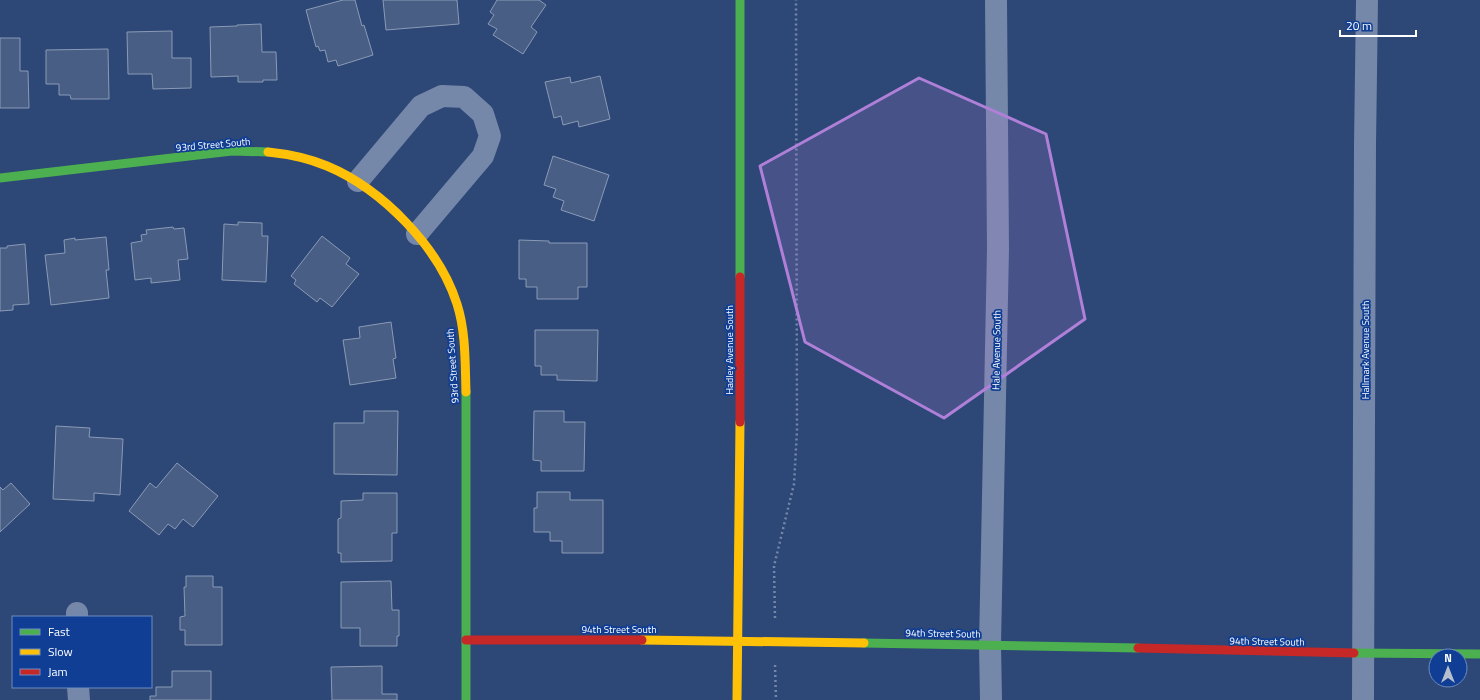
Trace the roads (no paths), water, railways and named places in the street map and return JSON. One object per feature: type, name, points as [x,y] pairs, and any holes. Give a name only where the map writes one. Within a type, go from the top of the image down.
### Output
[{"type":"street","name":"Hadley Avenue South","points":[[737,700],[740,373],[740,0]]},
{"type":"street","name":"Hale Avenue South","points":[[991,700],[990,645],[998,248],[996,0]]},
{"type":"street","name":"Hallmark Avenue South","points":[[1363,700],[1367,0]]},
{"type":"street","points":[[358,181],[420,106],[442,96],[464,97],[483,114],[490,136],[483,156],[417,234]]},
{"type":"street","name":"93rd Street South","points":[[0,178],[232,151],[259,151],[305,158],[358,181],[387,204],[417,234],[443,272],[454,295],[461,325],[465,359],[466,399],[466,640]]},
{"type":"street","name":"94th Street South","points":[[466,640],[737,641],[990,645],[1364,654],[1480,654]]},
{"type":"street","points":[[466,640],[466,700]]},
{"type":"street","points":[[78,688],[78,700]]}]
